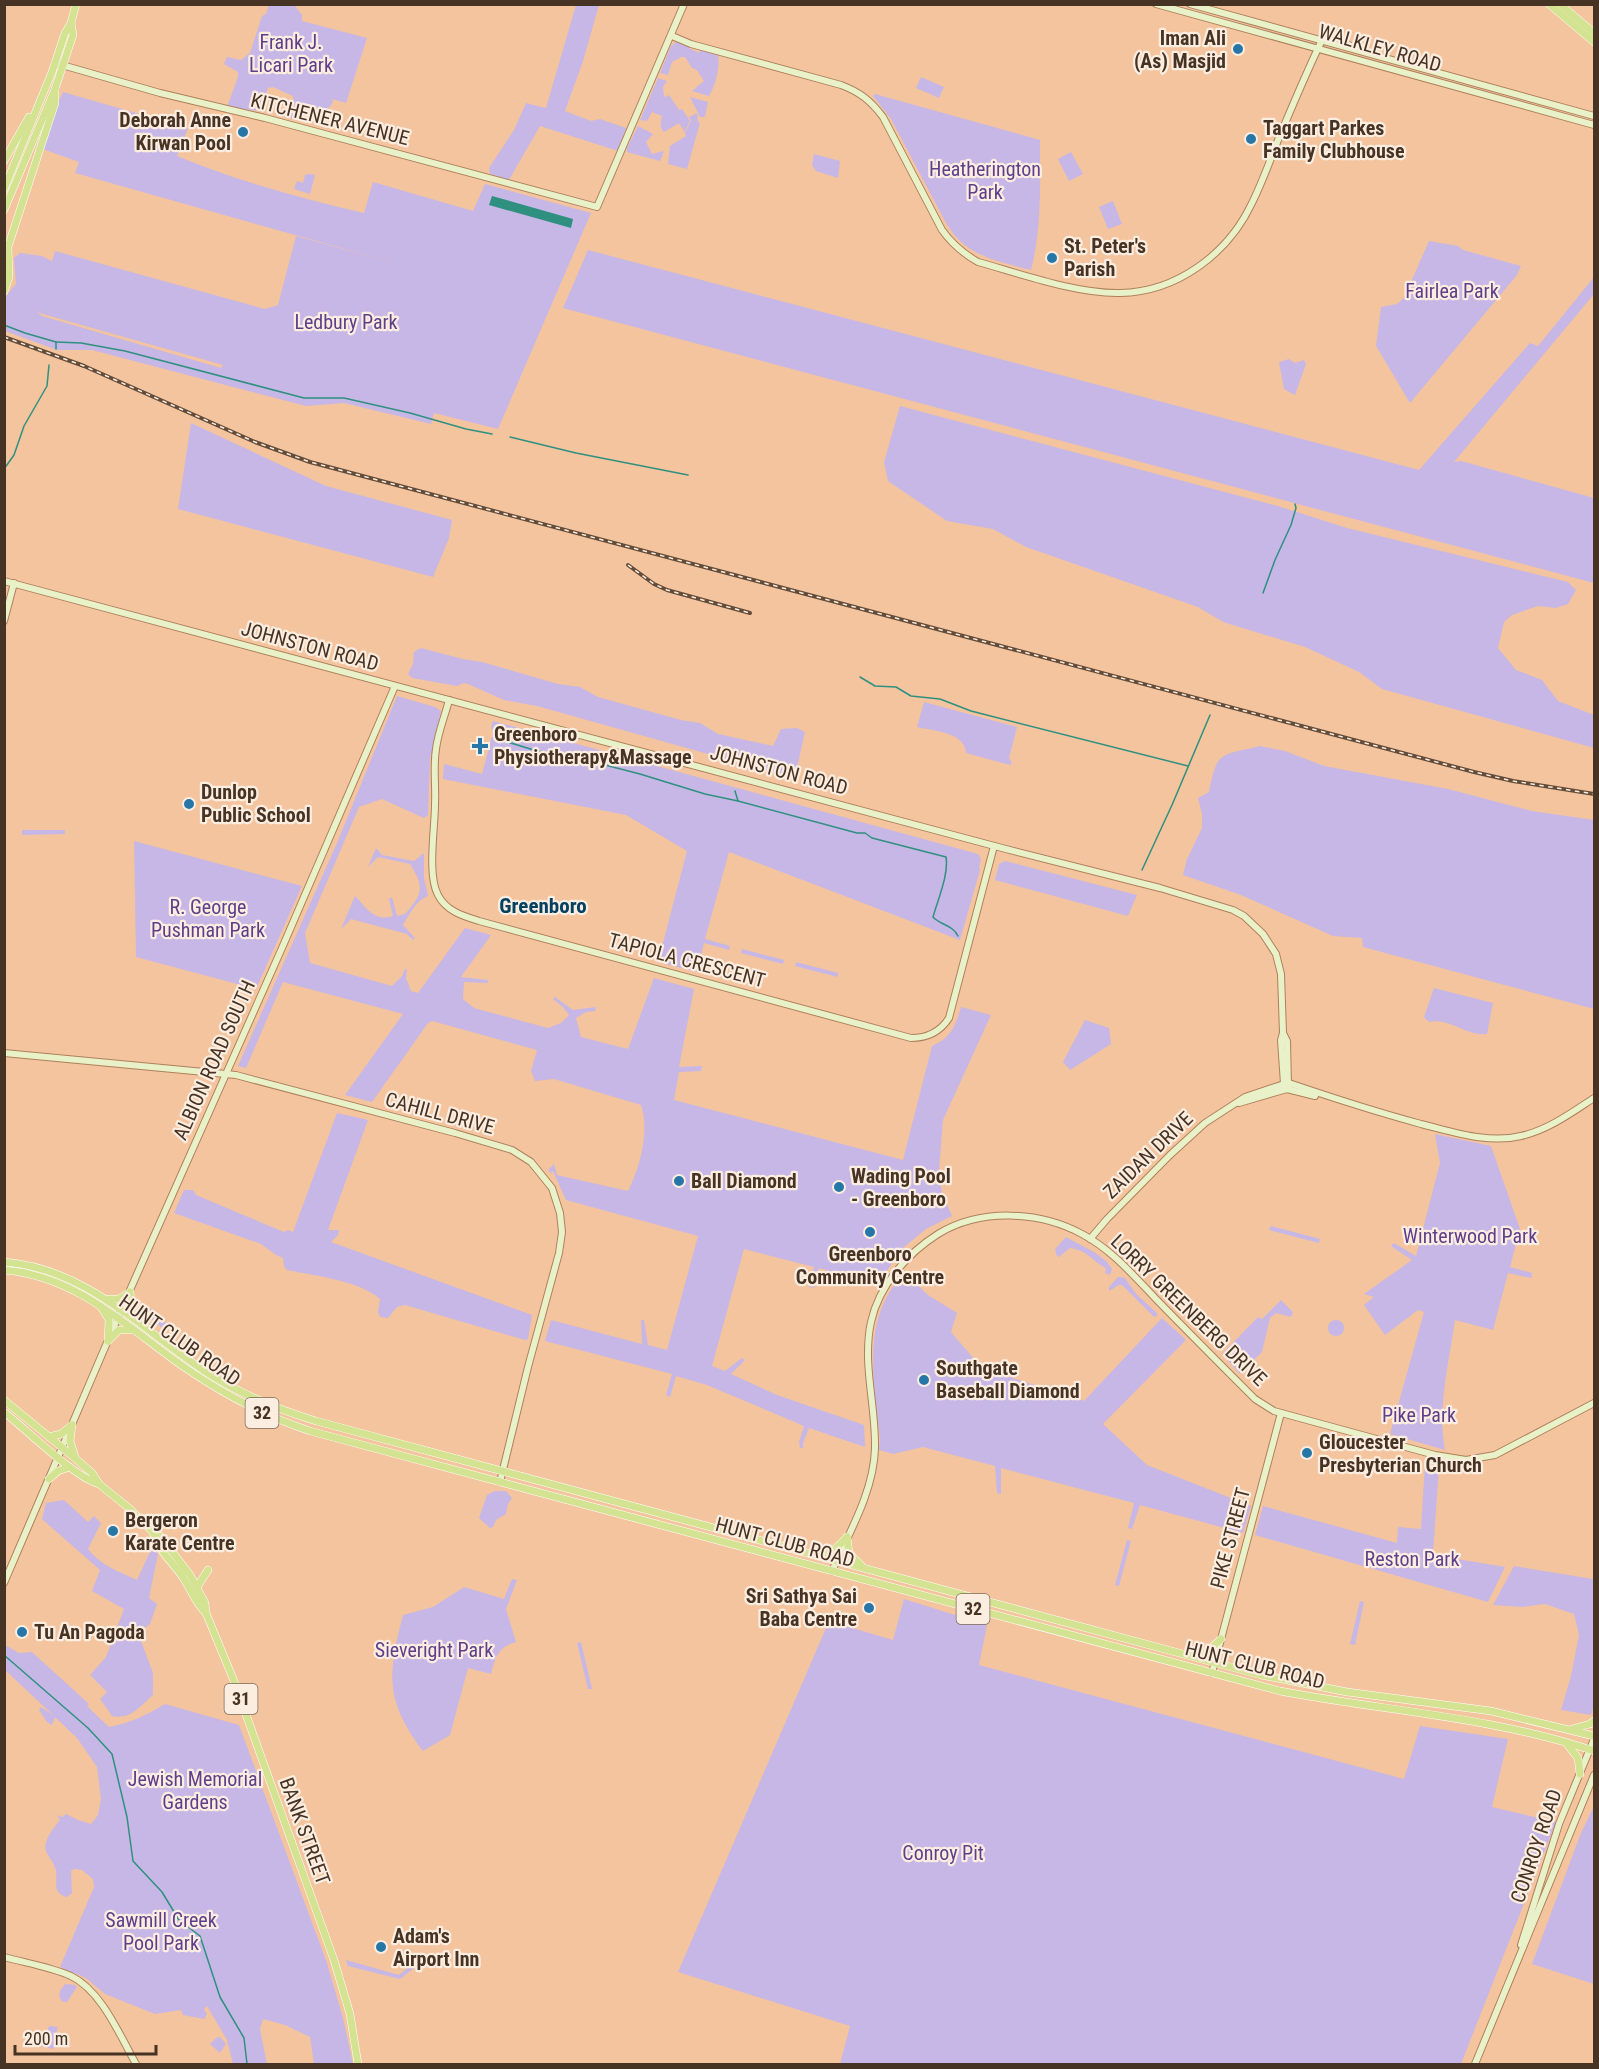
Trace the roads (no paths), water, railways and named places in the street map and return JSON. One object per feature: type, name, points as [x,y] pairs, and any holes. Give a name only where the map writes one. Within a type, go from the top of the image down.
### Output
[{"type":"main road","points":[[4,292],[9,277],[8,247],[55,103],[55,89],[65,33],[71,23],[76,4]]},
{"type":"main road","points":[[1549,4],[1594,42]]},
{"type":"main road","points":[[1560,4],[1594,33]]},
{"type":"main road","points":[[4,161],[59,64]]},
{"type":"main road","points":[[4,210],[55,89]]},
{"type":"main road","points":[[4,189],[42,93]]},
{"type":"main road","name":"HUNT CLUB ROAD","points":[[4,1262],[25,1264],[55,1273],[82,1285],[105,1299],[120,1314],[209,1384],[271,1417],[328,1436],[1280,1691],[1455,1718],[1592,1750]]},
{"type":"main road","name":"HUNT CLUB ROAD","points":[[4,1270],[53,1281],[120,1314]]},
{"type":"main road","points":[[105,1299],[118,1299],[130,1292],[137,1327],[119,1330],[108,1341]]},
{"type":"main road","points":[[97,1303],[109,1320],[108,1341]]},
{"type":"main road","name":"HUNT CLUB ROAD","points":[[137,1327],[214,1377],[249,1396],[281,1410],[327,1425],[1215,1662],[1313,1686],[1491,1711],[1570,1729],[1594,1737]]},
{"type":"main road","name":"BANK STREET","points":[[4,1400],[76,1459],[92,1473],[99,1484],[160,1536],[197,1587],[231,1672],[334,1960],[350,2014],[358,2064]]},
{"type":"main road","name":"BANK STREET","points":[[4,1412],[70,1467],[91,1482],[99,1484]]},
{"type":"main road","points":[[49,1437],[58,1436],[72,1425]]},
{"type":"main road","points":[[72,1425],[71,1447],[76,1459]]},
{"type":"main road","points":[[49,1479],[58,1471],[70,1467]]},
{"type":"main road","name":"BANK STREET","points":[[153,1532],[156,1542],[206,1613]]},
{"type":"main road","points":[[808,1552],[831,1551],[847,1538]]},
{"type":"main road","points":[[847,1538],[850,1556],[867,1568]]},
{"type":"main road","points":[[197,1587],[208,1570]]},
{"type":"main road","points":[[1193,1655],[1208,1651],[1221,1639]]},
{"type":"main road","points":[[1570,1729],[1594,1721]]},
{"type":"main road","points":[[1565,1743],[1578,1756],[1580,1774]]},
{"type":"street","points":[[684,4],[672,36],[692,44],[841,85],[857,92],[872,103],[883,117],[942,230],[968,257],[978,262],[1075,288],[1120,293],[1148,290],[1171,282],[1202,265],[1226,243],[1252,203],[1322,40]]},
{"type":"street","name":"WALKLEY ROAD","points":[[1156,4],[1594,125]]},
{"type":"street","name":"WALKLEY ROAD","points":[[1190,4],[1594,116]]},
{"type":"street","points":[[1333,29],[1339,39],[1360,51]]},
{"type":"street","name":"KITCHENER AVENUE","points":[[59,64],[160,93],[266,118],[597,207],[672,36]]},
{"type":"street","name":"JOHNSTON ROAD","points":[[4,581],[994,846],[1160,888],[1233,910],[1244,916],[1263,934],[1276,954],[1281,974],[1283,1034],[1281,1040],[1287,1085]]},
{"type":"street","points":[[4,621],[14,583]]},
{"type":"street","name":"ALBION ROAD SOUTH","points":[[4,1582],[394,686]]},
{"type":"street","name":"TAPIOLA CRESCENT","points":[[449,700],[436,747],[432,876],[437,894],[445,905],[457,914],[911,1038],[928,1036],[939,1030],[949,1018],[994,846]]},
{"type":"street","name":"CAHILL DRIVE","points":[[4,1053],[225,1074],[266,1082],[512,1150],[531,1162],[552,1188],[560,1214],[562,1232],[559,1253],[500,1482]]},
{"type":"street","points":[[1287,1085],[1479,1138],[1505,1139],[1542,1130],[1594,1098]]},
{"type":"street","name":"ZAIDAN DRIVE","points":[[1090,1239],[1185,1140],[1214,1116],[1245,1097],[1287,1085]]},
{"type":"street","name":"LORRY GREENBERG DRIVE","points":[[832,1571],[865,1494],[875,1456],[867,1347],[871,1321],[880,1297],[901,1266],[915,1251],[942,1232],[960,1224],[988,1217],[1022,1215],[1050,1220],[1090,1239],[1133,1276],[1255,1399],[1281,1413],[1435,1455],[1466,1460],[1495,1455],[1594,1403]]},
{"type":"street","name":"PIKE STREET","points":[[1212,1673],[1281,1413]]},
{"type":"street","name":"CONROY ROAD","points":[[1516,1965],[1530,1911],[1554,1838],[1592,1750],[1594,1737]]},
{"type":"street","name":"CONROY ROAD","points":[[1475,2064],[1594,1775]]},
{"type":"street","points":[[4,1957],[69,1975],[83,1983],[98,1998],[136,2064]]},
{"type":"water","points":[[492,196],[573,219],[571,228],[489,205]]},
{"type":"waterway","points":[[4,325],[56,342],[56,349]]},
{"type":"waterway","points":[[56,342],[81,343],[125,351],[304,398],[344,398],[492,434]]},
{"type":"waterway","points":[[4,469],[14,455],[24,426],[47,386],[49,365]]},
{"type":"waterway","points":[[510,437],[576,453],[688,475]]},
{"type":"waterway","points":[[1263,593],[1291,525],[1295,504]]},
{"type":"waterway","points":[[860,677],[875,686],[896,687],[911,696],[940,699],[971,711],[1188,766]]},
{"type":"waterway","points":[[1142,870],[1210,715]]},
{"type":"waterway","points":[[501,740],[537,751],[570,756],[640,774],[705,794],[857,833],[865,833],[872,838],[946,857],[945,879],[933,917],[956,932],[958,936]]},
{"type":"waterway","points":[[735,791],[738,801]]},
{"type":"waterway","points":[[4,1655],[88,1728],[112,1754],[127,1817],[133,1861],[162,1892],[179,1920],[200,1936],[220,1997],[244,2038],[247,2064]]},
{"type":"railway","points":[[4,337],[84,366],[255,442],[310,462],[1474,772],[1513,781],[1594,794]]},
{"type":"railway","points":[[628,565],[654,584],[667,590],[750,613]]},
{"type":"place","name":"Iman Ali (As) Masjid","points":[[1238,49]]},
{"type":"place","name":"Deborah Anne Kirwan Pool","points":[[243,132]]},
{"type":"place","name":"Taggart Parkes Family Clubhouse","points":[[1251,139]]},
{"type":"place","name":"St. Peter's Parish","points":[[1052,258]]},
{"type":"place","name":"Greenboro Physiotherapy&Massage","points":[[480,746]]},
{"type":"place","name":"Dunlop Public School","points":[[189,804]]},
{"type":"place","name":"Ball Diamond","points":[[679,1181]]},
{"type":"place","name":"Wading Pool - Greenboro","points":[[839,1187]]},
{"type":"place","name":"Greenboro Community Centre","points":[[870,1232]]},
{"type":"place","name":"Southgate Baseball Diamond","points":[[924,1380]]},
{"type":"place","name":"Gloucester Presbyterian Church","points":[[1307,1453]]},
{"type":"place","name":"Bergeron Karate Centre","points":[[113,1531]]},
{"type":"place","name":"Sri Sathya Sai Baba Centre","points":[[869,1608]]},
{"type":"place","name":"Tu An Pagoda","points":[[22,1632]]},
{"type":"place","name":"Adam's Airport Inn","points":[[381,1947]]},
{"type":"district","name":"Greenboro","points":[[543,906]]},
{"type":"park label","name":"Frank J. Licari Park","points":[[291,54]]},
{"type":"park label","name":"Heatherington Park","points":[[985,180]]},
{"type":"park label","name":"Fairlea Park","points":[[1452,291]]},
{"type":"park label","name":"Ledbury Park","points":[[346,322]]},
{"type":"park label","name":"R. George Pushman Park","points":[[208,918]]},
{"type":"park label","name":"Winterwood Park","points":[[1470,1236]]},
{"type":"park label","name":"Pike Park","points":[[1419,1415]]},
{"type":"park label","name":"Reston Park","points":[[1412,1559]]},
{"type":"park label","name":"Sieveright Park","points":[[434,1650]]},
{"type":"park label","name":"Jewish Memorial Gardens","points":[[195,1790]]},
{"type":"park label","name":"Conroy Pit","points":[[943,1853]]},
{"type":"park label","name":"Sawmill Creek Pool Park","points":[[161,1932]]}]
